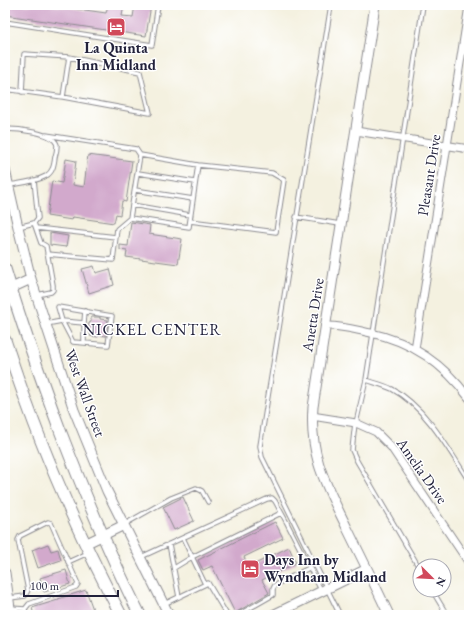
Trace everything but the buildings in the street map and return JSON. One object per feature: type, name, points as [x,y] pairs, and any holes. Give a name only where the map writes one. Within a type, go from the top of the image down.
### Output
[{"type":"main road","points":[[5,269],[8,290],[77,475],[102,536],[140,615]]},
{"type":"main road","points":[[5,340],[23,394],[62,494],[87,549],[120,615]]},
{"type":"street","name":"Anetta Drive","points":[[375,5],[325,326],[312,416],[312,430],[314,448],[322,475],[390,615]]},
{"type":"street","name":"Pleasant Drive","points":[[415,349],[469,6]]},
{"type":"street","points":[[356,131],[469,149]]},
{"type":"street","name":"West Wall Street","points":[[5,170],[31,279],[74,410],[107,491],[169,615]]},
{"type":"street","points":[[8,290],[31,279]]},
{"type":"street","points":[[325,326],[361,330],[404,343],[434,360],[457,382],[469,398]]},
{"type":"street","name":"Amelia Drive","points":[[312,416],[356,423],[376,432],[391,447],[469,563]]},
{"type":"street","points":[[87,549],[102,536],[124,525]]},
{"type":"street","points":[[273,615],[367,569]]},
{"type":"street","points":[[5,573],[10,607]]},
{"type":"lane","points":[[5,22],[152,45],[158,5]]},
{"type":"lane","points":[[324,590],[262,457],[260,446],[296,217],[332,5]]},
{"type":"lane","points":[[414,558],[352,450],[356,423],[366,380],[423,5]]},
{"type":"lane","points":[[5,89],[22,92],[63,97],[150,113],[140,72],[69,57],[24,54],[22,92]]},
{"type":"lane","points":[[63,97],[69,57]]},
{"type":"lane","points":[[5,129],[136,149],[140,155],[130,218],[117,229],[113,260],[47,254]]},
{"type":"lane","points":[[8,185],[34,180],[46,176],[51,171],[57,145],[54,140],[46,135]]},
{"type":"lane","points":[[140,155],[198,165],[272,173],[284,180],[276,232],[190,220]]},
{"type":"lane","points":[[130,218],[189,227],[198,165]]},
{"type":"lane","points":[[138,173],[195,182]]},
{"type":"lane","points":[[18,227],[34,223],[38,218],[34,180]]},
{"type":"lane","points":[[135,190],[193,199]]},
{"type":"lane","points":[[132,205],[190,215]]},
{"type":"lane","points":[[296,217],[341,224]]},
{"type":"lane","points":[[34,223],[41,243],[46,246],[53,285],[53,290],[36,295]]},
{"type":"lane","points":[[36,228],[116,237]]},
{"type":"lane","points":[[58,307],[85,311],[112,316],[108,345],[73,342],[62,321],[58,307]]},
{"type":"lane","points":[[84,343],[85,311]]},
{"type":"lane","points":[[45,324],[62,321],[84,323]]},
{"type":"lane","points":[[366,380],[382,384],[393,390],[404,397],[419,411],[434,428],[469,481]]},
{"type":"lane","points":[[124,525],[171,498],[196,488],[202,491],[208,502]]},
{"type":"lane","points":[[140,557],[272,498],[281,512],[309,568],[340,615]]},
{"type":"lane","points":[[174,568],[192,557],[281,512]]},
{"type":"lane","points":[[48,522],[51,523],[78,584],[76,587],[29,604],[25,608],[10,607],[28,594],[18,540],[20,536],[48,522]]},
{"type":"lane","points":[[183,538],[205,584]]},
{"type":"lane","points":[[169,544],[179,597]]},
{"type":"lane","points":[[68,562],[87,549]]},
{"type":"lane","points":[[238,615],[273,595],[275,585],[309,568]]},
{"type":"lane","points":[[164,604],[208,583],[210,584],[227,615]]},
{"type":"lane","points":[[437,598],[447,615]]},
{"type":"lane","points":[[25,608],[26,615]]},
{"type":"place","name":"La Quinta Inn Midland","points":[[116,27]]},
{"type":"place","name":"Days Inn by Wyndham Midland","points":[[250,569]]},
{"type":"district","name":"NICKEL CENTER","points":[[152,329]]}]
